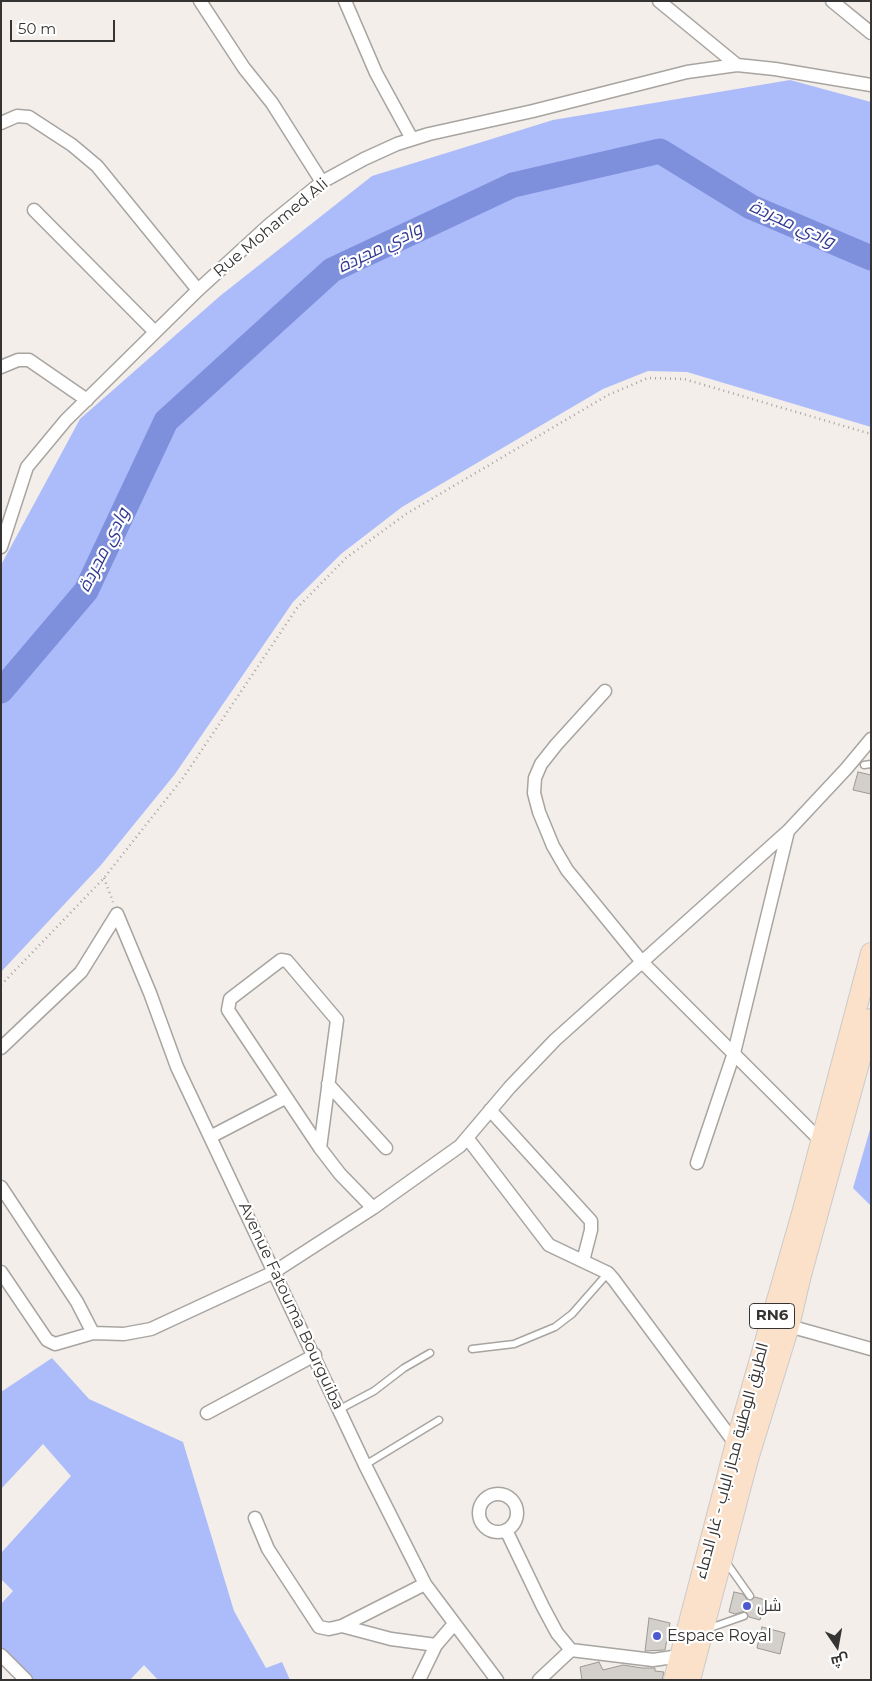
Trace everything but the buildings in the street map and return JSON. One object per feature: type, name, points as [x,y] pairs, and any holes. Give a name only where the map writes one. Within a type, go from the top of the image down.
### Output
[{"type":"main road","name":"الطريق الوطنية مجاز الباب - غار الدماء","points":[[680,1679],[680,1656],[694,1634],[710,1542],[736,1443],[793,1273],[810,1213],[871,953]]},
{"type":"main road","name":"الطريق الوطنية مجاز الباب - غار الدماء","points":[[827,1147],[871,1019]]},
{"type":"main road","name":"الطريق الوطنية مجاز الباب - غار الدماء","points":[[680,1679],[694,1634],[724,1558],[748,1459],[789,1326],[793,1273]]},
{"type":"street","points":[[200,1],[244,68],[272,104],[322,182]]},
{"type":"street","points":[[345,1],[376,72],[412,139]]},
{"type":"street","points":[[659,1],[737,65]]},
{"type":"street","points":[[832,1],[871,33]]},
{"type":"street","name":"Rue Mohamed Ali","points":[[1,547],[27,467],[66,420],[198,290],[269,225],[322,182],[364,159],[412,139],[687,72],[737,65],[775,68],[871,85]]},
{"type":"street","points":[[1,123],[17,116],[29,117],[64,140],[97,166],[198,290]]},
{"type":"street","points":[[34,210],[155,332]]},
{"type":"street","points":[[1,367],[18,360],[29,360],[87,400]]},
{"type":"street","points":[[605,692],[541,764],[535,778],[534,793],[539,812],[553,846],[567,870],[642,962],[827,1147]]},
{"type":"street","points":[[1,1272],[51,1343],[61,1343],[93,1333],[124,1334],[151,1328],[274,1272],[373,1208],[468,1138],[490,1110],[555,1040],[788,831],[846,769],[871,739]]},
{"type":"street","points":[[697,1163],[734,1053],[788,831]]},
{"type":"street","points":[[1,1048],[81,972],[117,914]]},
{"type":"street","name":"Avenue Fatouma Bourguiba","points":[[117,914],[150,993],[177,1067],[315,1355],[365,1465],[425,1584],[498,1680]]},
{"type":"street","points":[[320,1148],[337,1020],[287,961],[281,960],[254,978],[230,999],[227,1004],[230,1015],[284,1098],[320,1148],[340,1174],[373,1208]]},
{"type":"street","points":[[328,1084],[386,1148]]},
{"type":"street","points":[[210,1137],[284,1098]]},
{"type":"street","points":[[490,1110],[591,1220],[592,1230],[583,1261]]},
{"type":"street","points":[[468,1138],[549,1245],[608,1273],[748,1459]]},
{"type":"street","points":[[1,1187],[77,1302],[93,1333]]},
{"type":"street","points":[[789,1326],[871,1350]]},
{"type":"street","points":[[207,1412],[315,1355]]},
{"type":"street","points":[[255,1518],[266,1545],[316,1624],[324,1629],[342,1626],[425,1584]]},
{"type":"street","points":[[506,1530],[543,1607],[557,1632],[571,1650],[653,1660],[680,1656]]},
{"type":"street","points":[[419,1680],[436,1645],[454,1624]]},
{"type":"street","points":[[342,1626],[391,1639],[436,1645]]},
{"type":"street","points":[[538,1680],[571,1650]]},
{"type":"street","points":[[1,1655],[22,1678]]},
{"type":"street","points":[[653,1660],[680,1679]]},
{"type":"lane","points":[[472,1349],[514,1344],[555,1327],[572,1314],[608,1273]]},
{"type":"lane","points":[[340,1409],[374,1390],[404,1368],[430,1353]]},
{"type":"lane","points":[[365,1465],[439,1420]]},
{"type":"lane","points":[[710,1542],[724,1558],[750,1596]]},
{"type":"lane","points":[[694,1634],[744,1616]]},
{"type":"path","points":[[1,985],[104,878],[183,778],[296,608],[346,558],[406,514],[608,395],[648,378],[684,379],[871,434]]},
{"type":"path","points":[[104,878],[117,914]]},
{"type":"shaded area","points":[[790,80],[871,102],[871,427],[687,372],[648,371],[603,389],[402,507],[341,554],[293,602],[175,774],[101,865],[1,972],[1,565],[80,419],[220,296],[372,176],[553,120]]},
{"type":"shaded area","points":[[871,1126],[871,1206],[853,1188]]},
{"type":"shaded area","points":[[52,1358],[89,1399],[183,1442],[234,1611],[266,1668],[282,1662],[290,1680],[158,1680],[144,1665],[130,1680],[32,1680],[1,1648],[1,1604],[13,1591],[1,1579],[1,1553],[71,1476],[43,1444],[1,1489],[1,1392]]},
{"type":"waterway","name":"وادي مجردة","points":[[1,691],[86,591],[166,421],[332,270],[513,185],[660,151],[751,207],[871,258]]},
{"type":"place","name":"شل","points":[[747,1606]]},
{"type":"place","name":"Espace Royal","points":[[657,1636]]}]
